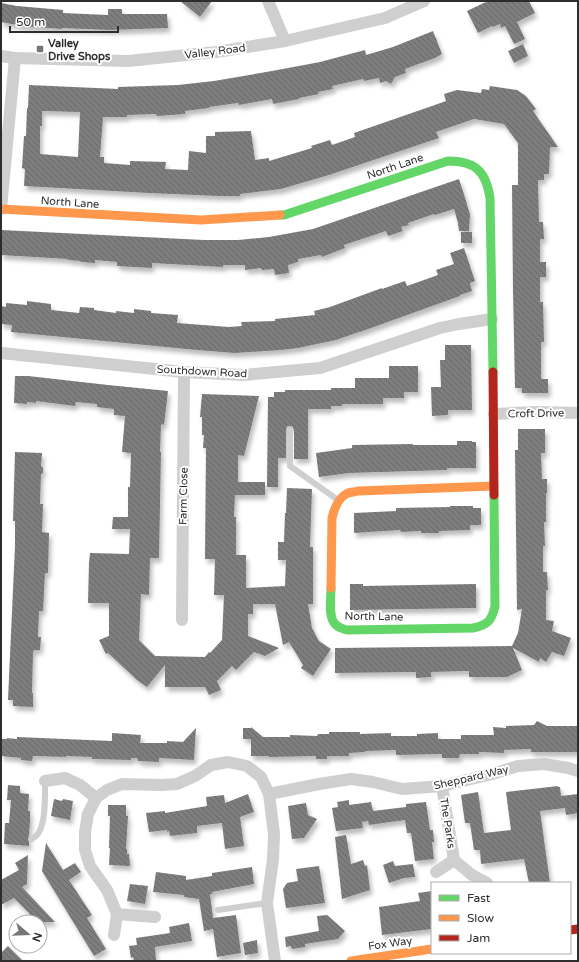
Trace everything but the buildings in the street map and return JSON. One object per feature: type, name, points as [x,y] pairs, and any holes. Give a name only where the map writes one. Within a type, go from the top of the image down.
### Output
[{"type":"street","points":[[268,1],[285,41]]},
{"type":"street","name":"Valley Road","points":[[1,56],[15,58],[128,61],[216,52],[285,41],[385,18],[424,1]]},
{"type":"street","points":[[1,209],[15,58]]},
{"type":"street","name":"North Lane","points":[[1,209],[98,216],[201,220],[284,215],[448,161],[464,162],[476,168],[486,178],[491,194],[495,606],[493,615],[488,622],[473,628],[347,630],[339,628],[331,617],[332,518],[335,506],[339,501]]},
{"type":"street","name":"Southdown Road","points":[[1,353],[184,372],[244,375],[320,368],[440,328],[492,320]]},
{"type":"street","name":"Farm Close","points":[[182,620],[184,372]]},
{"type":"street","name":"Croft Drive","points":[[494,414],[536,412],[578,413]]},
{"type":"street","points":[[339,501],[347,493],[358,491],[494,486]]},
{"type":"street","points":[[114,936],[117,914],[107,890],[90,866],[85,850],[85,832],[88,814],[96,798],[107,790],[122,784],[177,784],[195,776],[211,766],[228,762],[247,766],[261,777],[269,794],[274,834],[273,859],[267,903],[275,961]]},
{"type":"street","name":"Sheppard Way","points":[[269,794],[351,779],[373,782],[402,789],[442,786],[518,766],[544,764],[578,771]]},
{"type":"street","points":[[45,781],[65,778],[80,785],[96,798]]},
{"type":"street","name":"The Parks","points":[[442,786],[454,860],[472,875],[485,882]]},
{"type":"street","name":"The Parks","points":[[436,872],[454,860]]},
{"type":"street","points":[[117,914],[155,917]]},
{"type":"street","name":"Fox Way","points":[[351,961],[431,949]]},
{"type":"lane","points":[[290,430],[290,466],[339,501]]},
{"type":"lane","points":[[32,839],[42,828],[44,817],[45,781]]},
{"type":"lane","points":[[218,910],[267,903]]},
{"type":"traffic: fast","points":[[280,215],[284,215],[448,161],[465,163],[478,169],[486,181],[490,198],[493,372]]},
{"type":"traffic: fast","points":[[331,588],[331,617],[335,624],[347,630],[473,628],[486,623],[491,618],[495,606],[494,495]]},
{"type":"traffic: slow","points":[[1,209],[201,220],[280,215]]},
{"type":"traffic: slow","points":[[331,588],[332,518],[337,504],[342,497],[348,493],[358,491],[494,486]]},
{"type":"traffic: slow","points":[[351,961],[431,949]]},
{"type":"traffic: jam","points":[[493,372],[494,495]]},
{"type":"traffic: jam","points":[[571,930],[578,929]]},
{"type":"place","name":"Valley Drive Shops","points":[[40,49]]}]
